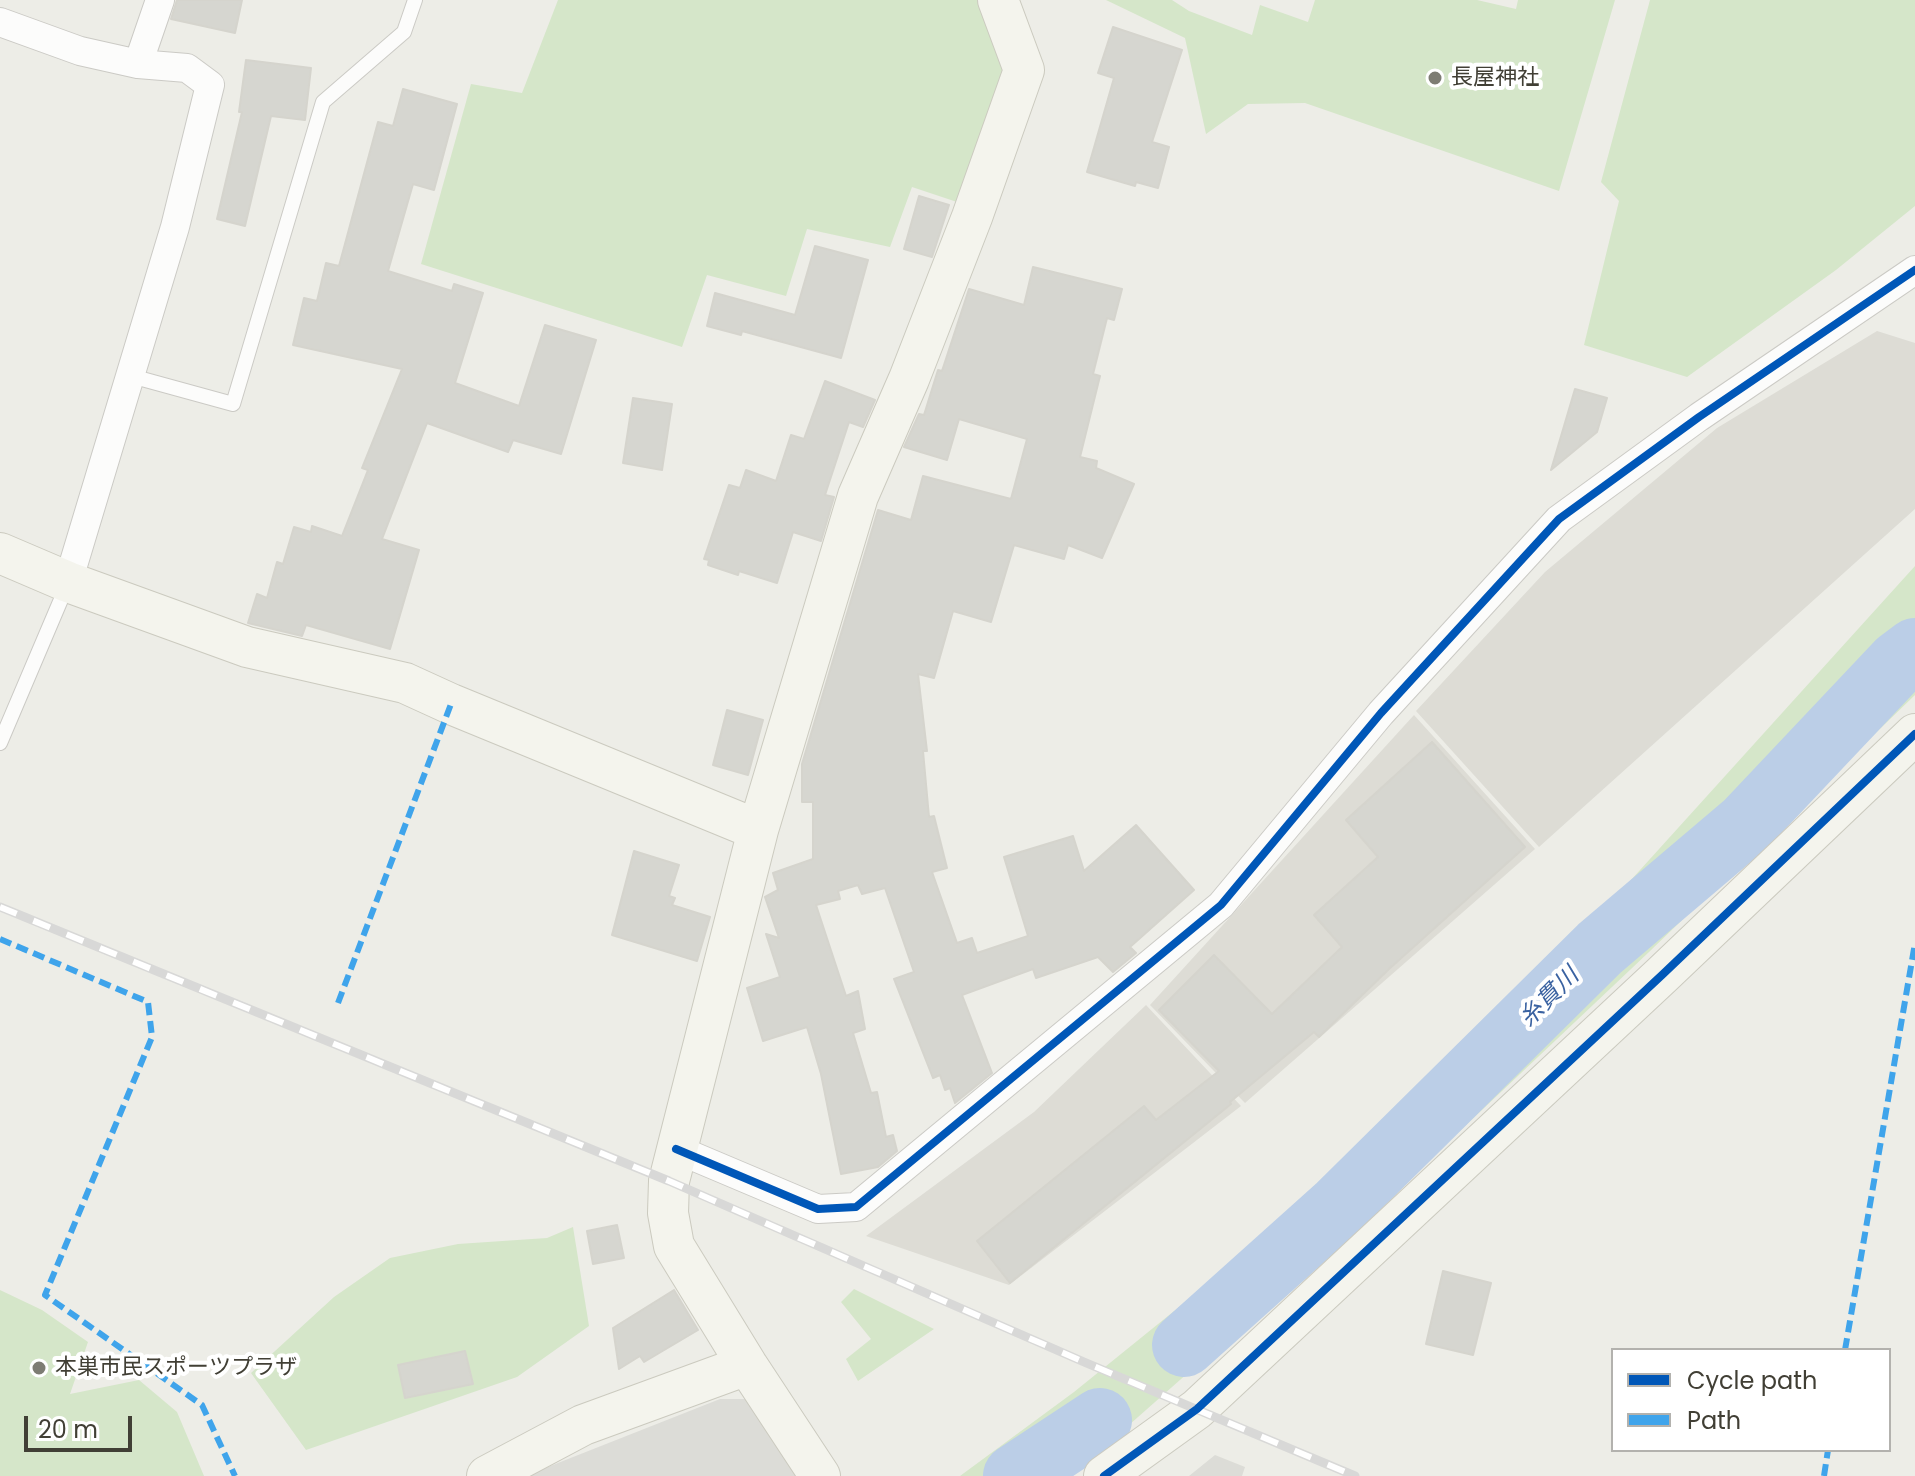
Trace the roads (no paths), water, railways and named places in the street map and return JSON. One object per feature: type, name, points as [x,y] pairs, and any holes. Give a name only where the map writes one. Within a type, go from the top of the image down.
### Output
[{"type":"street","points":[[138,64],[160,0]]},
{"type":"street","points":[[820,1476],[674,1246],[668,1213],[669,1181],[758,830],[858,496],[938,306],[1024,70],[998,0]]},
{"type":"street","points":[[0,22],[80,51],[138,64],[187,68],[210,85],[175,227],[68,582]]},
{"type":"street","points":[[676,1149],[818,1209],[856,1207],[1221,905],[1381,713],[1559,519],[1699,417],[1915,270]]},
{"type":"street","points":[[0,553],[68,582],[247,647],[405,683],[758,830]]},
{"type":"street","points":[[1104,1476],[1197,1409],[1915,734]]},
{"type":"street","points":[[487,1476],[583,1425],[747,1365]]},
{"type":"lane","points":[[131,376],[233,404],[323,102],[404,32],[415,0]]},
{"type":"lane","points":[[0,743],[68,582]]},
{"type":"waterway","name":"糸貫川","points":[[1184,1345],[1339,1206],[1600,948],[1746,824],[1899,662],[1915,650]]},
{"type":"waterway","name":"糸貫川","points":[[1015,1476],[1100,1420]]},
{"type":"railway","points":[[0,907],[669,1181],[1355,1476]]},
{"type":"place","name":"長屋神社","points":[[1435,78]]},
{"type":"place","name":"本巣市民スポーツプラザ","points":[[39,1368]]}]
